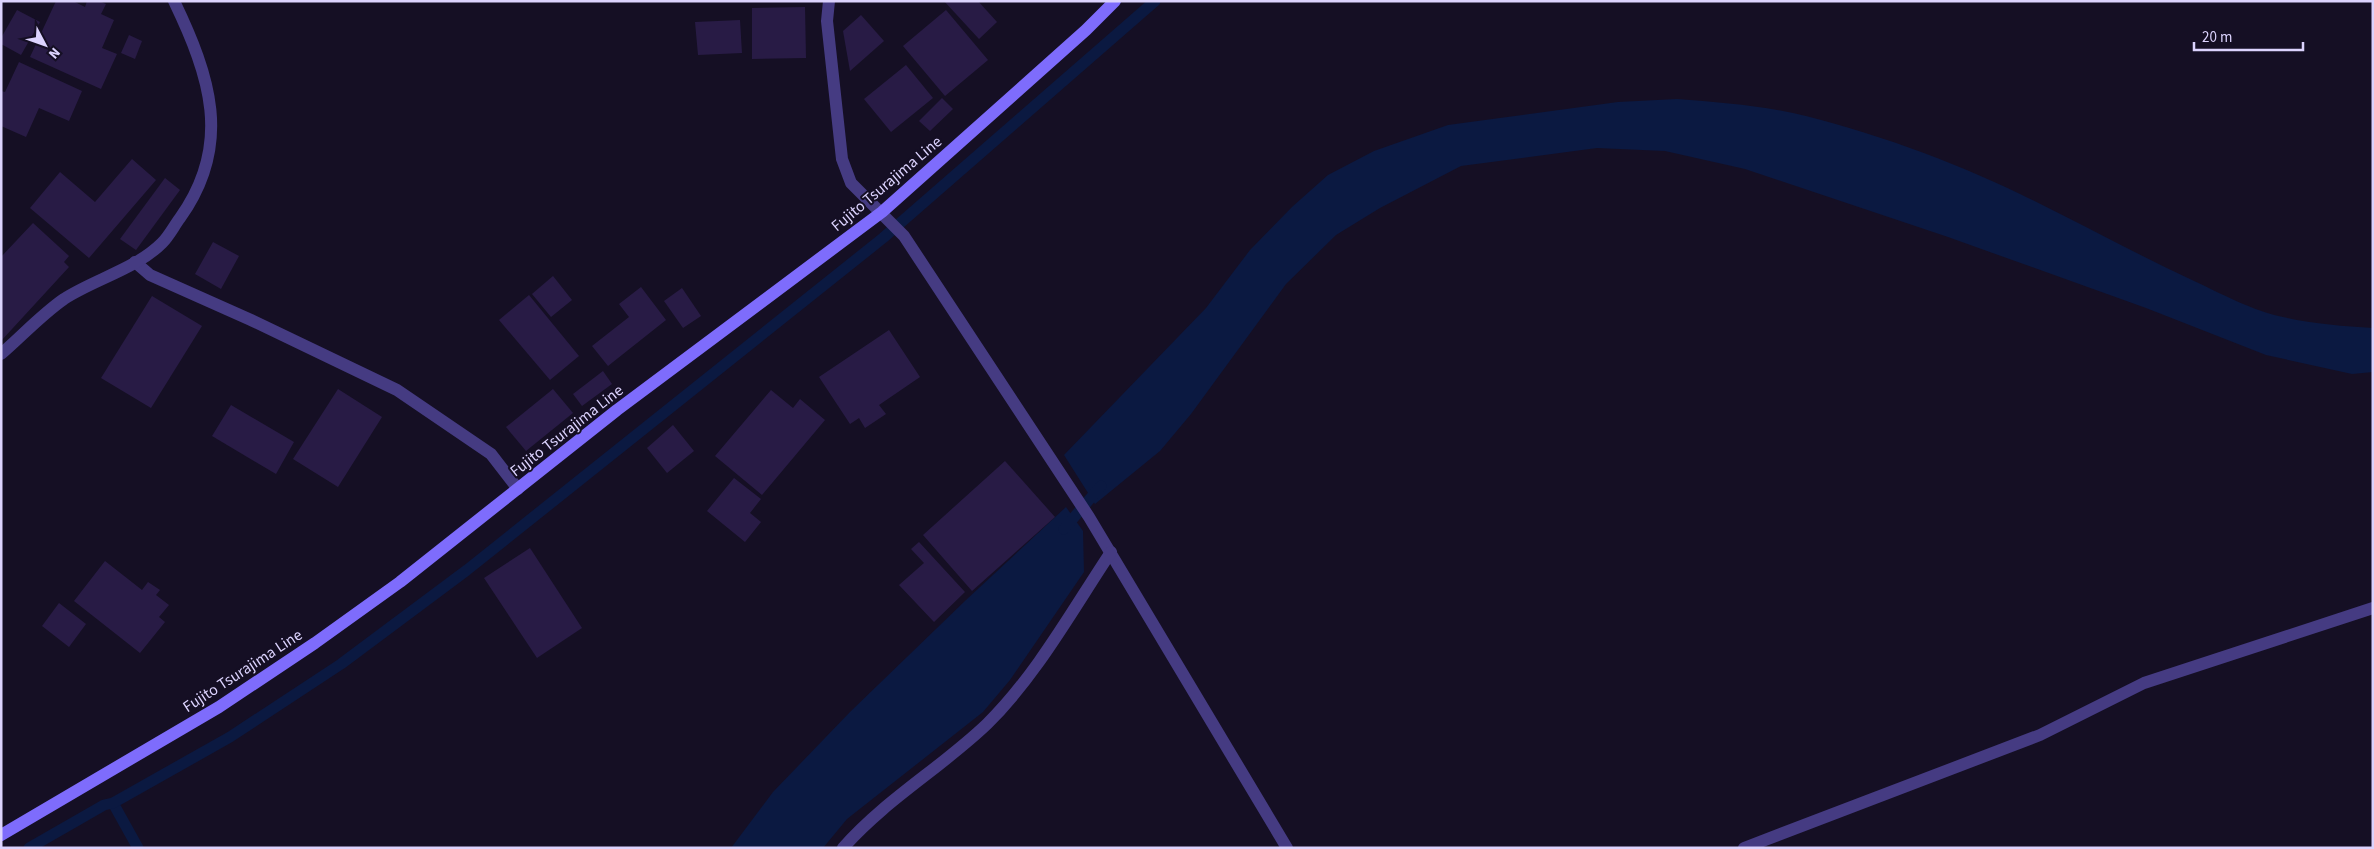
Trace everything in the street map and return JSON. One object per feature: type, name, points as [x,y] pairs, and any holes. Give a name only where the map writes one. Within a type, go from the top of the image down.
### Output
[{"type":"main road","name":"Fujito Tsurajima Line","points":[[1,835],[219,707],[400,582],[617,410],[882,212],[1086,30],[1115,1]]},
{"type":"street","points":[[1,354],[63,300],[135,262],[162,243],[194,198],[206,168],[212,135],[211,103],[193,41],[174,1]]},
{"type":"street","points":[[829,1],[827,21],[842,159],[851,183],[904,236],[1112,552],[1287,848]]},
{"type":"street","points":[[135,262],[150,275],[251,320],[397,390],[491,454],[518,489]]},
{"type":"street","points":[[843,848],[874,816],[986,725],[1008,702],[1026,679],[1112,552]]},
{"type":"street","points":[[1744,848],[2040,734],[2144,683],[2373,608]]},
{"type":"water","points":[[1677,99],[1779,110],[1879,137],[1938,158],[1994,182],[2170,270],[2248,306],[2294,319],[2373,328],[2373,372],[2352,374],[2266,355],[2146,308],[1948,237],[1745,169],[1665,151],[1597,148],[1461,166],[1380,208],[1336,235],[1286,284],[1191,414],[1160,451],[1095,504],[1064,455],[1206,308],[1250,250],[1292,207],[1328,175],[1374,151],[1448,125],[1618,102]]},
{"type":"water","points":[[1066,507],[1083,531],[1084,572],[1010,680],[983,712],[847,819],[823,848],[731,848],[773,792],[850,712]]},
{"type":"building","points":[[56,1],[73,1],[85,7],[87,1],[99,1],[106,4],[101,14],[114,20],[102,48],[117,54],[101,89],[30,57]]},
{"type":"building","points":[[944,1],[978,1],[997,22],[979,39]]},
{"type":"building","points":[[805,7],[806,58],[752,59],[752,8]]},
{"type":"building","points":[[17,10],[40,22],[21,55],[1,44],[1,38]]},
{"type":"building","points":[[946,10],[988,60],[945,96],[903,46]]},
{"type":"building","points":[[861,15],[884,41],[850,71],[843,31]]},
{"type":"building","points":[[740,20],[742,53],[698,55],[695,22]]},
{"type":"building","points":[[129,35],[142,41],[135,59],[121,53]]},
{"type":"building","points":[[19,62],[82,91],[69,121],[39,108],[26,137],[1,126],[1,91],[5,92]]},
{"type":"building","points":[[906,65],[933,98],[891,132],[864,99]]},
{"type":"building","points":[[942,98],[953,109],[930,131],[919,121]]},
{"type":"building","points":[[132,159],[156,180],[89,258],[30,208],[60,172],[95,202]]},
{"type":"building","points":[[165,178],[180,190],[136,250],[120,239]]},
{"type":"building","points":[[33,223],[69,256],[64,262],[69,267],[1,341],[1,257]]},
{"type":"building","points":[[213,242],[239,256],[221,289],[195,274]]},
{"type":"building","points":[[553,276],[572,300],[551,317],[532,294]]},
{"type":"building","points":[[641,287],[666,320],[608,366],[592,346],[629,317],[619,304]]},
{"type":"building","points":[[682,288],[701,316],[683,328],[664,301]]},
{"type":"building","points":[[529,295],[579,356],[550,380],[499,320]]},
{"type":"building","points":[[152,296],[202,326],[151,408],[101,378]]},
{"type":"building","points":[[889,330],[920,377],[879,405],[886,414],[865,428],[859,418],[850,424],[819,377]]},
{"type":"building","points":[[603,371],[612,384],[582,406],[573,394]]},
{"type":"building","points":[[338,389],[382,417],[338,487],[293,459]]},
{"type":"building","points":[[553,389],[573,413],[526,451],[506,427]]},
{"type":"building","points":[[771,390],[793,408],[800,399],[825,420],[762,495],[715,456]]},
{"type":"building","points":[[231,405],[294,442],[276,474],[212,436]]},
{"type":"building","points":[[673,425],[694,451],[667,473],[647,448]]},
{"type":"building","points":[[1005,461],[1055,517],[972,591],[923,535]]},
{"type":"building","points":[[734,478],[761,499],[750,513],[761,522],[745,542],[707,511]]},
{"type":"building","points":[[919,542],[965,592],[934,622],[899,585],[924,563],[911,549]]},
{"type":"building","points":[[530,548],[582,628],[537,658],[484,578]]},
{"type":"building","points":[[105,561],[142,590],[148,582],[160,590],[156,595],[169,605],[159,617],[165,622],[140,653],[74,601]]},
{"type":"building","points":[[59,603],[86,624],[69,647],[42,626]]},
{"type":"waterway","points":[[29,848],[230,737],[341,664],[467,570],[883,238],[1155,1]]},
{"type":"waterway","points":[[1064,529],[1101,486]]},
{"type":"waterway","points":[[113,803],[138,848]]}]
